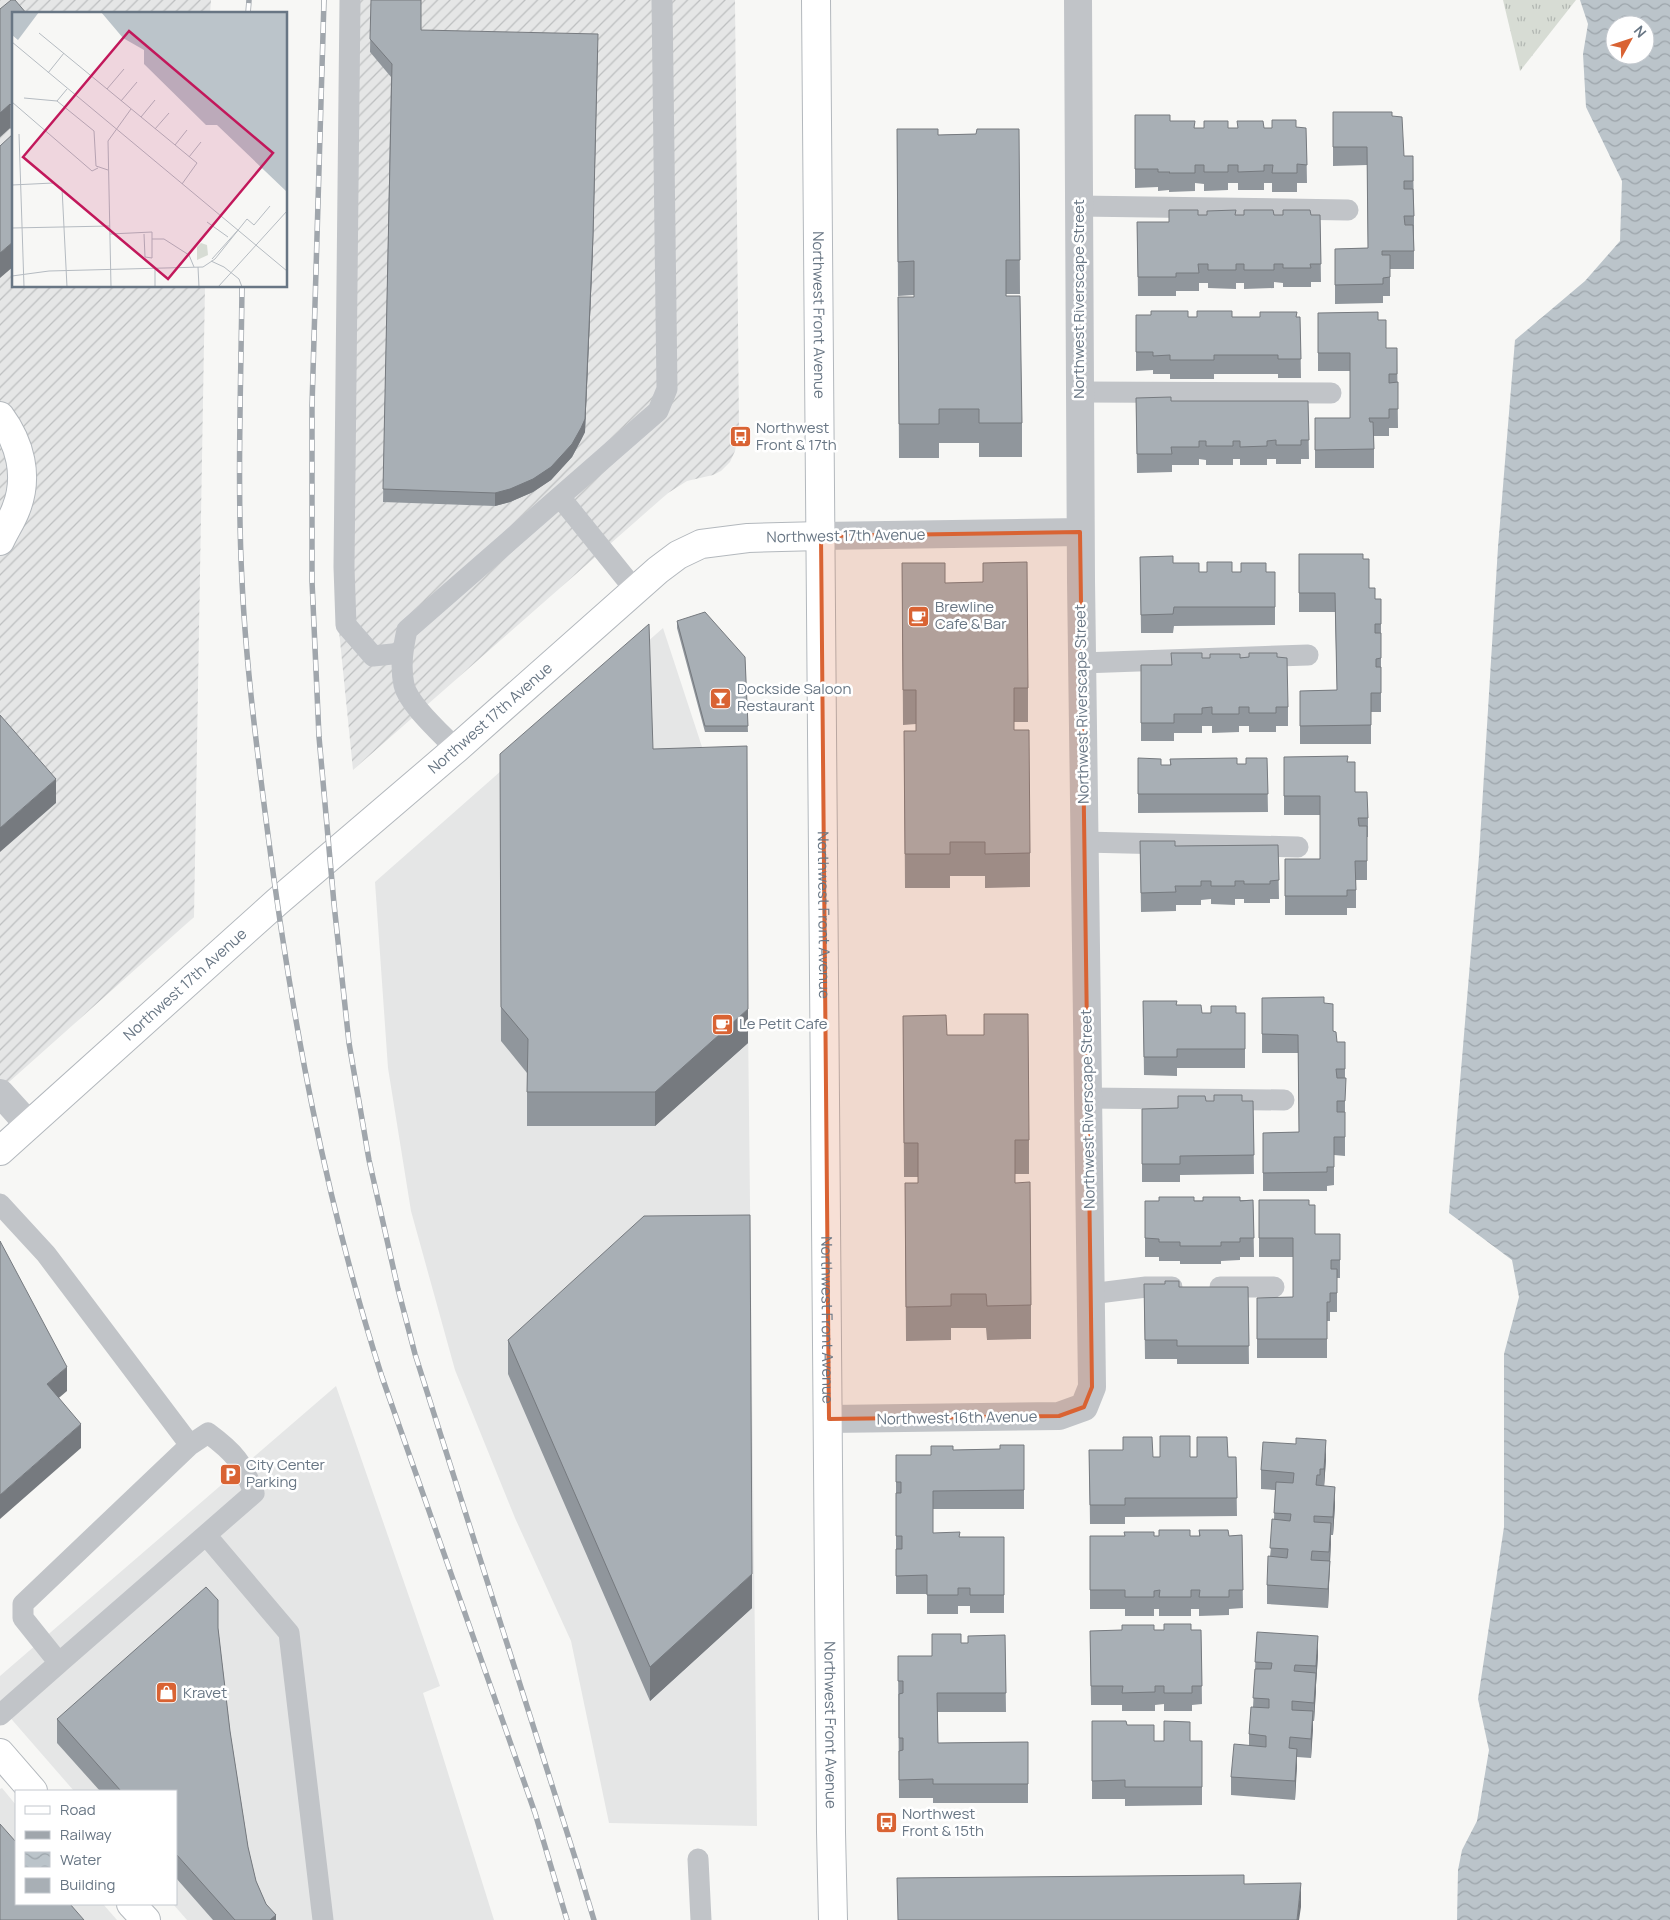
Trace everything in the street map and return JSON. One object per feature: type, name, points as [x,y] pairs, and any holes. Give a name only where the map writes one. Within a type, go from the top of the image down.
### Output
[{"type":"main road","name":"Northwest Front Avenue","points":[[816,0],[831,1832],[834,1920]]},
{"type":"main road","points":[[0,416],[8,426],[22,462],[22,480],[17,508],[0,541]]},
{"type":"main road","name":"Northwest 17th Avenue","points":[[0,1151],[284,896],[456,749],[658,570],[678,555],[701,544],[748,538],[821,536]]},
{"type":"main road","points":[[0,1753],[32,1790]]},
{"type":"main road","points":[[132,1905],[146,1920]]},
{"type":"street","name":"Northwest Riverscape Street","points":[[1078,0],[1080,532],[1092,1387],[1084,1408]]},
{"type":"street","name":"Northwest 17th Avenue","points":[[821,536],[1080,532]]},
{"type":"street","points":[[0,1093],[29,1125]]},
{"type":"street","name":"Northwest 16th Avenue","points":[[829,1419],[1059,1416],[1084,1408]]},
{"type":"lane","points":[[350,0],[344,568],[346,625],[373,656],[402,653]]},
{"type":"lane","points":[[456,749],[414,704],[404,686],[402,653],[407,630],[658,411],[667,389],[662,0]]},
{"type":"lane","points":[[1080,206],[1348,210]]},
{"type":"lane","points":[[1079,392],[1331,393]]},
{"type":"lane","points":[[560,497],[635,590]]},
{"type":"lane","points":[[1082,663],[1308,655]]},
{"type":"lane","points":[[1084,842],[1298,846]]},
{"type":"lane","points":[[1088,1098],[1284,1100]]},
{"type":"lane","points":[[0,1204],[46,1254],[190,1445]]},
{"type":"lane","points":[[1090,1294],[1146,1288],[1274,1287]]},
{"type":"lane","points":[[0,1715],[254,1493],[245,1469],[227,1447],[208,1433],[190,1445],[23,1604],[23,1618],[59,1663]]},
{"type":"lane","points":[[206,1535],[289,1633],[323,1920]]},
{"type":"lane","points":[[698,1859],[700,1920]]},
{"type":"highlighted area","points":[[1080,532],[1092,1387],[1084,1407],[1059,1416],[829,1419],[821,536]]},
{"type":"shaded area","points":[[0,0],[211,0],[210,12],[12,12],[12,288],[205,288],[194,917],[0,1090]]},
{"type":"shaded area","points":[[349,0],[735,0],[739,432],[735,451],[730,462],[721,471],[713,475],[687,481],[668,493],[353,770],[338,621]]},
{"type":"shaded area","points":[[663,628],[705,756],[745,756],[757,1826],[609,1823],[571,1641],[515,1518],[455,1370],[411,1211],[388,1068],[375,882]]},
{"type":"shaded area","points":[[336,1386],[440,1686],[423,1693],[494,1920],[187,1920],[174,1905],[178,1905],[178,1790],[73,1790],[0,1706],[0,1676]]},
{"type":"shaded area","points":[[2,1788],[15,1804],[15,1905],[104,1905],[117,1920],[0,1920],[0,1789]]},
{"type":"green space","points":[[1503,0],[1576,0],[1520,71]]},
{"type":"water","points":[[1580,0],[1670,0],[1670,1920],[1457,1920],[1458,1870],[1462,1850],[1477,1821],[1489,1750],[1478,1699],[1504,1527],[1504,1354],[1519,1297],[1512,1260],[1449,1213],[1479,856],[1498,547],[1515,340],[1585,281],[1620,241],[1622,181],[1586,107],[1583,54],[1588,24]]},
{"type":"building","points":[[11,0],[15,0],[25,12],[12,12],[12,106],[10,104],[0,113],[0,9]]},
{"type":"building","points":[[371,0],[421,0],[421,30],[598,34],[593,236],[585,419],[572,444],[551,467],[533,479],[510,489],[495,493],[383,489],[392,64],[370,39]]},
{"type":"building","points":[[1333,112],[1392,112],[1392,116],[1402,117],[1404,156],[1413,156],[1413,181],[1404,181],[1404,189],[1413,189],[1414,216],[1404,216],[1405,225],[1413,225],[1414,251],[1382,251],[1382,255],[1390,255],[1390,277],[1383,278],[1383,284],[1335,285],[1335,249],[1368,248],[1367,147],[1333,147]]},
{"type":"building","points":[[1135,115],[1170,115],[1170,121],[1195,121],[1194,128],[1204,128],[1204,121],[1228,121],[1228,128],[1238,128],[1237,121],[1263,121],[1264,128],[1272,128],[1272,120],[1296,120],[1296,127],[1306,128],[1307,165],[1297,164],[1297,173],[1272,173],[1273,165],[1264,165],[1264,171],[1238,172],[1238,165],[1228,165],[1228,172],[1204,172],[1204,165],[1195,165],[1195,173],[1169,173],[1158,172],[1158,169],[1135,169]]},
{"type":"building","points":[[897,129],[938,129],[938,135],[976,134],[977,129],[1019,129],[1020,260],[1006,260],[1006,296],[1020,296],[1022,423],[979,423],[979,409],[939,409],[939,424],[899,424],[898,297],[914,297],[914,261],[898,262]]},
{"type":"building","points":[[12,135],[12,243],[0,253],[0,146]]},
{"type":"building","points":[[1169,210],[1198,210],[1198,215],[1207,215],[1207,211],[1236,210],[1235,215],[1244,215],[1244,210],[1273,210],[1274,215],[1283,215],[1283,210],[1310,210],[1311,215],[1320,215],[1321,264],[1310,264],[1311,268],[1283,268],[1283,264],[1274,264],[1274,270],[1244,270],[1244,264],[1236,264],[1236,270],[1208,270],[1208,264],[1198,264],[1199,273],[1176,273],[1176,277],[1138,277],[1137,222],[1169,222]]},
{"type":"building","points":[[1151,311],[1188,311],[1188,317],[1197,317],[1197,311],[1232,311],[1232,317],[1260,317],[1260,312],[1297,312],[1296,317],[1300,317],[1301,359],[1278,359],[1278,355],[1214,355],[1214,360],[1170,360],[1170,355],[1153,356],[1153,352],[1136,352],[1136,315],[1151,315]]},
{"type":"building","points":[[1378,312],[1378,320],[1386,320],[1386,348],[1397,348],[1397,374],[1389,374],[1389,383],[1398,382],[1398,409],[1389,409],[1389,418],[1369,418],[1370,422],[1373,422],[1374,449],[1315,450],[1315,418],[1350,418],[1350,353],[1318,353],[1318,313]]},
{"type":"building","points":[[1171,397],[1171,401],[1308,401],[1309,440],[1301,440],[1301,445],[1276,445],[1276,440],[1267,441],[1267,446],[1240,447],[1240,441],[1233,441],[1233,446],[1206,446],[1206,441],[1199,441],[1199,447],[1171,447],[1172,454],[1137,454],[1136,398]]},
{"type":"building","points":[[1299,554],[1363,554],[1363,559],[1369,559],[1369,588],[1375,588],[1375,599],[1381,599],[1381,624],[1375,624],[1375,633],[1381,633],[1381,658],[1376,659],[1376,667],[1381,667],[1381,693],[1371,693],[1371,725],[1300,726],[1300,691],[1337,690],[1335,593],[1299,593]]},
{"type":"building","points":[[1173,556],[1173,563],[1199,563],[1199,572],[1207,572],[1207,562],[1232,562],[1232,572],[1241,572],[1241,563],[1266,563],[1266,572],[1275,572],[1275,607],[1174,607],[1173,614],[1141,615],[1140,557]]},
{"type":"building","points":[[1027,562],[1028,688],[1014,688],[1014,730],[1029,730],[1030,853],[985,854],[985,842],[950,842],[950,854],[905,854],[904,731],[916,731],[916,690],[903,690],[902,563],[945,563],[945,583],[983,582],[983,563]]},
{"type":"building","name":"Dockside Saloon Restaurant","points":[[705,612],[745,657],[748,726],[705,726],[677,621]]},
{"type":"building","points":[[649,624],[653,749],[747,746],[748,1009],[655,1092],[527,1092],[528,1039],[501,1007],[500,754]]},
{"type":"building","points":[[1171,653],[1202,653],[1202,658],[1210,658],[1210,654],[1240,654],[1240,658],[1249,657],[1249,653],[1277,653],[1277,657],[1287,658],[1288,707],[1276,707],[1276,713],[1249,713],[1249,707],[1239,707],[1239,714],[1212,714],[1212,707],[1202,708],[1202,714],[1174,714],[1174,723],[1141,723],[1141,665],[1172,665]]},
{"type":"building","points":[[0,715],[56,779],[0,828]]},
{"type":"building","points":[[1348,756],[1347,762],[1355,762],[1355,792],[1367,792],[1368,818],[1358,818],[1359,826],[1367,826],[1367,861],[1355,861],[1356,890],[1347,890],[1347,896],[1285,896],[1285,859],[1320,859],[1320,796],[1284,796],[1284,757]]},
{"type":"building","points":[[1138,758],[1161,759],[1161,765],[1171,765],[1170,759],[1237,758],[1237,764],[1246,764],[1246,758],[1267,758],[1268,794],[1138,794]]},
{"type":"building","points":[[1140,841],[1175,841],[1175,846],[1278,845],[1279,880],[1270,881],[1270,884],[1244,884],[1244,881],[1235,881],[1235,886],[1211,886],[1211,881],[1201,881],[1201,886],[1175,886],[1176,892],[1141,893]]},
{"type":"building","points":[[1324,997],[1324,1003],[1333,1004],[1333,1031],[1336,1032],[1337,1042],[1345,1042],[1345,1069],[1336,1069],[1337,1078],[1346,1078],[1345,1101],[1337,1101],[1337,1112],[1345,1112],[1345,1137],[1334,1137],[1334,1167],[1327,1167],[1327,1172],[1263,1173],[1263,1133],[1299,1132],[1298,1035],[1262,1034],[1262,998]]},
{"type":"building","points":[[1143,1001],[1177,1001],[1176,1005],[1201,1005],[1202,1013],[1211,1013],[1211,1006],[1236,1006],[1236,1013],[1245,1013],[1245,1049],[1177,1049],[1177,1057],[1144,1057]]},
{"type":"building","points":[[984,1014],[1028,1014],[1029,1140],[1015,1140],[1015,1183],[1030,1182],[1031,1305],[987,1306],[986,1294],[951,1294],[951,1306],[906,1307],[905,1183],[918,1183],[918,1143],[904,1143],[903,1016],[946,1015],[947,1035],[984,1035]]},
{"type":"building","points":[[1214,1095],[1242,1095],[1242,1101],[1253,1101],[1254,1155],[1180,1156],[1180,1164],[1142,1164],[1142,1109],[1178,1108],[1178,1096],[1205,1096],[1206,1101],[1214,1101]]},
{"type":"building","points":[[1159,1197],[1194,1197],[1194,1201],[1203,1201],[1203,1197],[1240,1197],[1240,1201],[1253,1200],[1254,1238],[1240,1238],[1240,1242],[1221,1242],[1221,1246],[1180,1246],[1180,1242],[1159,1242],[1159,1239],[1145,1238],[1145,1201],[1159,1201]]},
{"type":"building","points":[[1259,1200],[1309,1200],[1309,1205],[1315,1205],[1315,1234],[1340,1234],[1340,1260],[1331,1260],[1331,1269],[1337,1269],[1337,1293],[1330,1293],[1330,1302],[1327,1302],[1327,1339],[1257,1339],[1257,1298],[1293,1297],[1293,1238],[1259,1238]]},
{"type":"building","points":[[750,1215],[752,1574],[650,1667],[508,1340],[644,1216]]},
{"type":"building","points":[[0,1241],[67,1367],[47,1384],[81,1424],[0,1495]]},
{"type":"building","points":[[1165,1281],[1179,1281],[1179,1287],[1248,1287],[1249,1346],[1177,1346],[1177,1340],[1145,1340],[1144,1284],[1165,1284]]},
{"type":"building","points":[[1160,1436],[1190,1436],[1190,1457],[1197,1457],[1197,1437],[1227,1437],[1228,1457],[1236,1457],[1237,1498],[1125,1498],[1125,1505],[1090,1505],[1089,1450],[1123,1450],[1123,1437],[1152,1437],[1153,1457],[1160,1457]]},
{"type":"building","points":[[1296,1438],[1326,1440],[1324,1469],[1320,1469],[1320,1475],[1317,1475],[1316,1485],[1335,1487],[1333,1517],[1314,1516],[1314,1522],[1331,1523],[1329,1552],[1312,1551],[1311,1560],[1330,1561],[1328,1589],[1267,1585],[1268,1556],[1287,1558],[1288,1549],[1270,1548],[1272,1519],[1290,1521],[1291,1514],[1274,1513],[1276,1482],[1293,1483],[1294,1473],[1261,1470],[1263,1442],[1296,1444]]},
{"type":"building","points":[[1000,1445],[1024,1445],[1024,1490],[933,1491],[933,1533],[960,1532],[959,1537],[1004,1537],[1004,1595],[970,1595],[970,1588],[958,1588],[958,1595],[927,1595],[927,1575],[896,1576],[896,1549],[902,1549],[902,1536],[896,1536],[896,1493],[901,1493],[901,1482],[896,1482],[896,1455],[931,1455],[931,1446],[953,1446],[953,1450],[1000,1449]]},
{"type":"building","points":[[1159,1530],[1190,1530],[1190,1536],[1200,1536],[1199,1530],[1228,1530],[1229,1536],[1242,1535],[1243,1590],[1229,1590],[1229,1597],[1199,1597],[1200,1590],[1191,1590],[1191,1597],[1159,1597],[1160,1590],[1154,1591],[1154,1597],[1125,1597],[1125,1590],[1090,1590],[1090,1536],[1125,1536],[1124,1532],[1154,1532],[1154,1536],[1159,1536]]},
{"type":"building","points":[[206,1587],[218,1600],[218,1628],[230,1731],[248,1847],[256,1881],[266,1904],[276,1915],[270,1920],[235,1920],[178,1856],[178,1790],[120,1790],[57,1719]]},
{"type":"building","points":[[1164,1624],[1191,1624],[1191,1630],[1201,1630],[1202,1686],[1192,1686],[1192,1693],[1164,1693],[1164,1686],[1155,1686],[1155,1692],[1122,1693],[1123,1686],[1091,1686],[1090,1631],[1122,1630],[1122,1625],[1154,1625],[1154,1630],[1164,1630]]},
{"type":"building","points":[[1257,1632],[1318,1636],[1316,1666],[1295,1665],[1294,1671],[1316,1673],[1314,1703],[1292,1701],[1292,1710],[1313,1711],[1311,1739],[1290,1737],[1289,1748],[1297,1749],[1295,1781],[1231,1777],[1234,1744],[1266,1747],[1266,1736],[1249,1734],[1251,1707],[1269,1708],[1269,1699],[1253,1698],[1255,1669],[1271,1669],[1272,1663],[1255,1662]]},
{"type":"building","points":[[932,1634],[961,1634],[961,1643],[968,1643],[968,1636],[1005,1635],[1006,1693],[937,1693],[938,1743],[1028,1742],[1028,1784],[933,1784],[933,1779],[899,1780],[899,1751],[903,1750],[903,1738],[899,1738],[899,1694],[903,1693],[903,1681],[898,1681],[898,1656],[932,1656]]},
{"type":"building","points":[[1092,1721],[1126,1721],[1127,1725],[1154,1725],[1154,1741],[1164,1741],[1164,1721],[1190,1722],[1190,1741],[1202,1741],[1202,1787],[1125,1787],[1125,1780],[1092,1781]]},
{"type":"building","points":[[0,1824],[15,1841],[15,1905],[71,1905],[84,1920],[0,1920]]},
{"type":"building","points":[[1244,1875],[1244,1884],[1301,1883],[1297,1920],[898,1920],[897,1878]]},
{"type":"railway","points":[[248,12],[249,0]]},
{"type":"railway","points":[[324,0],[312,406],[312,581],[319,737],[349,1043],[369,1160],[398,1289],[415,1354],[594,1920]]},
{"type":"railway","points":[[242,288],[240,507],[246,645],[277,904],[313,1109],[344,1244],[382,1377],[535,1813],[567,1920]]},
{"type":"place","name":"Northwest Front & 17th","points":[[740,437]]},
{"type":"place","name":"Brewline Cafe & Bar","points":[[919,616]]},
{"type":"place","name":"Dockside Saloon Restaurant","points":[[721,698]]},
{"type":"place","name":"Le Petit Cafe","points":[[723,1024]]},
{"type":"place","name":"City Center Parking","points":[[230,1474]]},
{"type":"place","name":"Kravet","points":[[167,1693]]},
{"type":"place","name":"Northwest Front & 15th","points":[[886,1823]]}]
